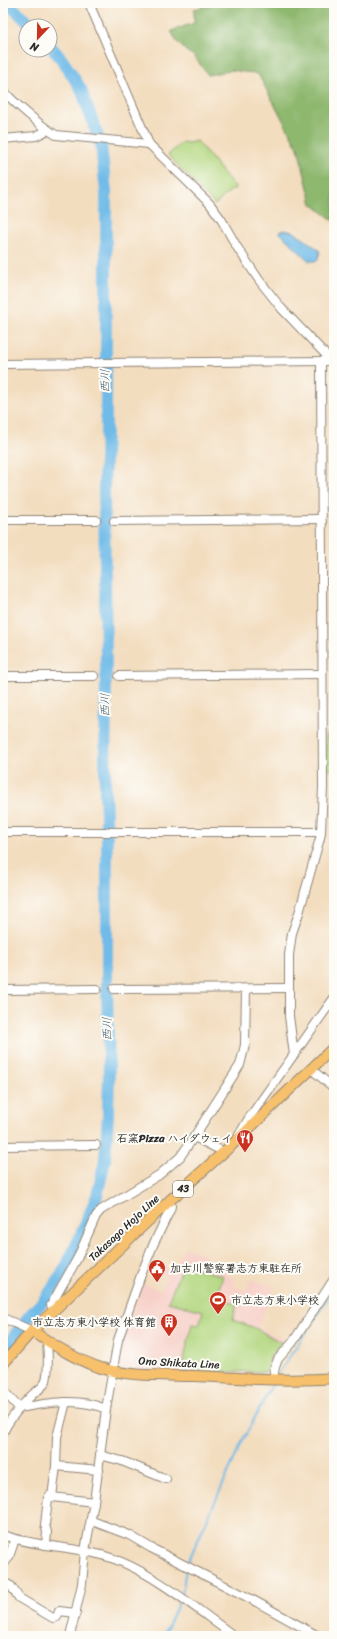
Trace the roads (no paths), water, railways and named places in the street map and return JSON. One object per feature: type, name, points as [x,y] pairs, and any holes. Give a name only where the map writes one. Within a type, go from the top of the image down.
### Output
[{"type":"main road","name":"Takasago Hojo Line","points":[[3,1364],[26,1328],[55,1310],[168,1202],[235,1142],[334,1047]]},
{"type":"main road","name":"Ono Shikata Line","points":[[26,1328],[79,1359],[112,1371],[164,1375],[277,1379],[334,1378]]},
{"type":"street","points":[[89,3],[149,144],[210,204],[221,218],[237,247],[259,280],[282,309],[332,362]]},
{"type":"street","points":[[3,90],[16,104],[48,130],[56,134],[149,144]]},
{"type":"street","points":[[3,139],[36,136],[48,130]]},
{"type":"street","points":[[294,1055],[288,988],[289,955],[292,933],[320,838],[323,787],[321,362]]},
{"type":"street","points":[[3,364],[332,362]]},
{"type":"street","points":[[114,521],[321,519]]},
{"type":"street","points":[[3,520],[96,520]]},
{"type":"street","points":[[119,676],[322,674]]},
{"type":"street","points":[[3,676],[94,676]]},
{"type":"street","points":[[3,832],[321,832]]},
{"type":"street","points":[[114,989],[288,988]]},
{"type":"street","points":[[3,990],[97,989]]},
{"type":"street","points":[[55,1310],[51,1305],[77,1259],[96,1216],[101,1210],[159,1175],[180,1157],[240,1065],[244,1045],[246,989]]},
{"type":"street","points":[[235,1142],[249,1118],[334,998]]},
{"type":"street","points":[[311,1069],[334,1088]]},
{"type":"street","points":[[194,1137],[224,1152]]},
{"type":"street","points":[[3,1146],[96,1145]]},
{"type":"street","points":[[70,1636],[82,1584],[85,1551],[92,1521],[106,1409],[118,1340],[154,1243],[170,1210],[171,1206],[168,1202]]},
{"type":"street","points":[[277,1379],[275,1368],[278,1359],[292,1342],[334,1279]]},
{"type":"street","points":[[3,1318],[26,1328]]},
{"type":"street","points":[[3,1433],[19,1408],[32,1394],[40,1389],[45,1382],[48,1358],[47,1341]]},
{"type":"street","points":[[3,1390],[19,1408]]},
{"type":"street","points":[[19,1408],[60,1401],[94,1404],[106,1409]]},
{"type":"street","points":[[52,1497],[56,1466],[57,1437],[66,1402]]},
{"type":"street","points":[[100,1455],[122,1461],[166,1480]]},
{"type":"street","points":[[56,1466],[99,1470]]},
{"type":"street","points":[[46,1545],[47,1532],[45,1525],[49,1496],[94,1502]]},
{"type":"street","points":[[92,1521],[129,1535],[318,1636]]},
{"type":"street","points":[[3,1535],[15,1539],[106,1556],[128,1565],[157,1582],[230,1632]]},
{"type":"street","points":[[3,1565],[9,1557],[15,1539]]},
{"type":"street","points":[[3,1582],[11,1586],[19,1598],[53,1618],[57,1617],[62,1610],[76,1613]]},
{"type":"water","points":[[284,230],[294,232],[318,249],[320,252],[317,261],[309,261],[279,232]]},
{"type":"waterway","name":"西川","points":[[8,3],[24,18]]},
{"type":"waterway","name":"西川","points":[[3,1350],[55,1285],[67,1265],[80,1237],[97,1196],[105,1160],[108,1116],[109,1072],[107,988],[107,838],[105,792],[106,664],[104,492],[106,428],[106,192],[101,145],[81,89],[58,55]]},
{"type":"waterway","points":[[277,1376],[334,1289]]},
{"type":"waterway","points":[[187,1564],[242,1442],[273,1383]]},
{"type":"waterway","points":[[182,1595],[186,1568]]},
{"type":"waterway","points":[[164,1636],[180,1599]]},
{"type":"place","name":"石窯Pizza ハイダウェイ","points":[[245,1153]]},
{"type":"place","name":"加古川警察署志方東駐在所","points":[[157,1283]]},
{"type":"place","name":"市立志方東小学校","points":[[218,1315]]},
{"type":"place","name":"市立志方東小学校 体育館","points":[[169,1337]]}]
